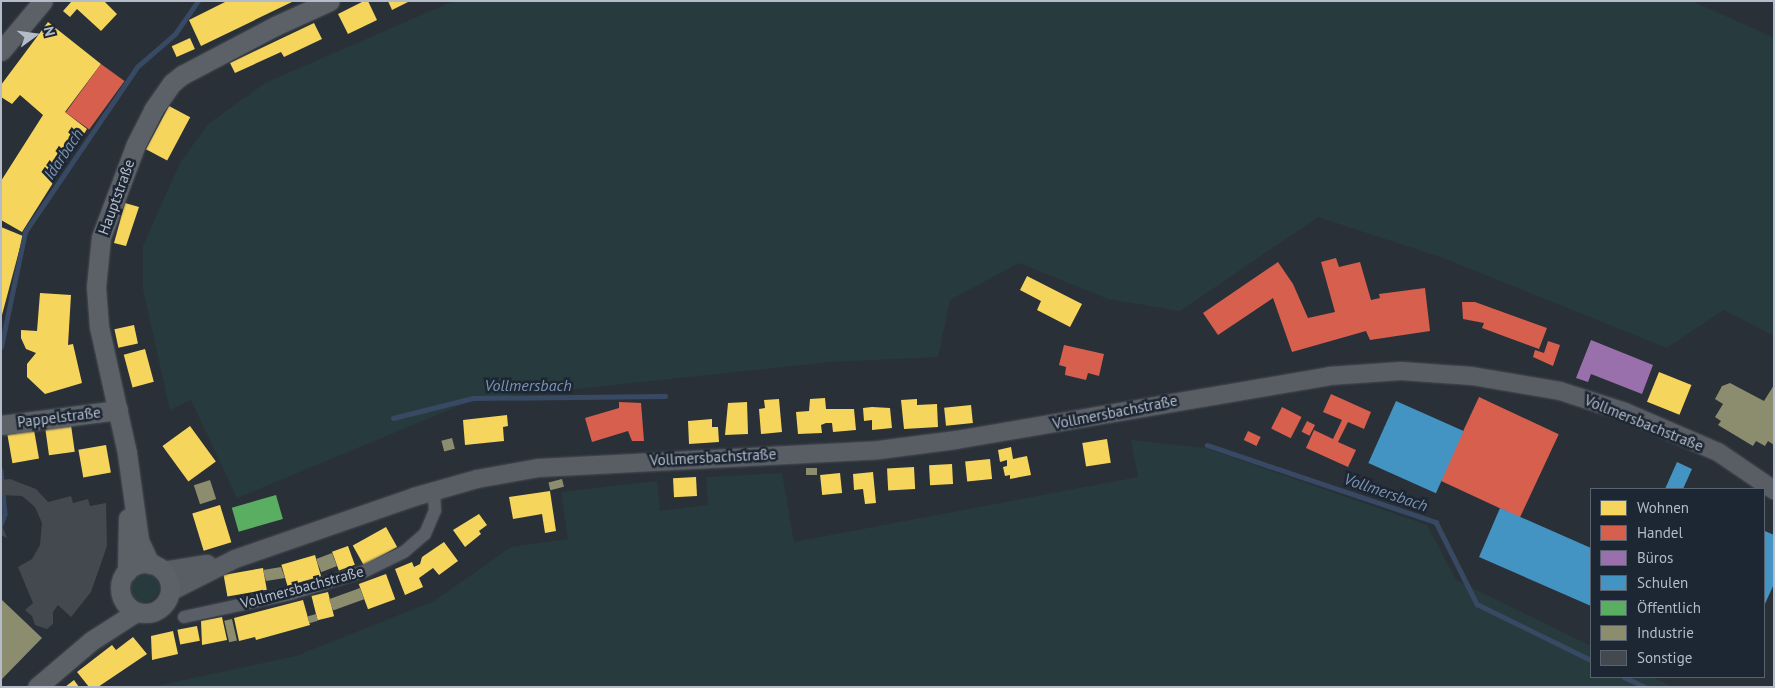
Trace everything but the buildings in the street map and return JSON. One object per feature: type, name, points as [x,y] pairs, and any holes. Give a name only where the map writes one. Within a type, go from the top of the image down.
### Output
[{"type":"main road","points":[[1,52],[44,1]]},
{"type":"main road","name":"Hauptstraße","points":[[157,568],[140,547],[118,410],[98,317],[97,262],[101,237],[122,174],[153,110],[182,75],[330,1]]},
{"type":"main road","name":"Vollmersbachstraße","points":[[170,592],[235,559],[434,490],[539,468],[879,450],[956,440],[1202,396],[1329,376],[1401,371],[1472,376],[1578,397],[1625,412],[1718,452],[1774,490]]},
{"type":"main road","name":"Pappelstraße","points":[[4,424],[118,410]]},
{"type":"main road","name":"Hauptstraße","points":[[127,572],[126,533],[131,497]]},
{"type":"main road","name":"Vollmersbachstraße","points":[[157,568],[235,559]]},
{"type":"main road","points":[[37,687],[91,642],[136,612],[158,610],[170,592],[157,568],[139,564],[127,572],[121,581],[120,592],[112,612],[91,642]]},
{"type":"main road","points":[[120,592],[127,605],[136,612]]},
{"type":"street","name":"Vollmersbachstraße","points":[[184,617],[290,594],[346,577],[404,552],[425,534],[436,511],[434,490]]},
{"type":"green space","points":[[454,1],[1692,1],[1774,38],[1774,336],[1724,310],[1667,348],[1446,259],[1318,217],[1180,311],[1108,299],[1019,263],[950,300],[938,357],[830,362],[473,400],[237,498],[191,400],[170,410],[143,289],[143,246],[180,163],[208,124],[265,83]]},
{"type":"green space","points":[[1131,440],[1205,448],[1427,525],[1456,580],[1590,646],[1590,678],[1655,678],[1673,687],[151,687],[296,656],[434,601],[511,547],[568,539],[561,492],[657,481],[660,511],[708,505],[706,477],[782,473],[794,542],[1138,477]]},
{"type":"green space","points":[[144,572],[150,573],[158,581],[158,593],[150,601],[144,602],[138,601],[130,593],[129,587],[130,581],[138,573]]},
{"type":"waterway","name":"Idarbach","points":[[1,347],[25,232],[137,67],[175,34],[198,1]]},
{"type":"waterway","name":"Vollmersbach","points":[[393,418],[473,398],[665,396]]},
{"type":"waterway","name":"Vollmersbach","points":[[1207,445],[1436,522],[1477,604],[1590,660]]},
{"type":"waterway","name":"Idarbach","points":[[1,470],[5,514],[1,525]]},
{"type":"waterway","name":"Vollmersbach","points":[[1626,678],[1645,687]]}]
